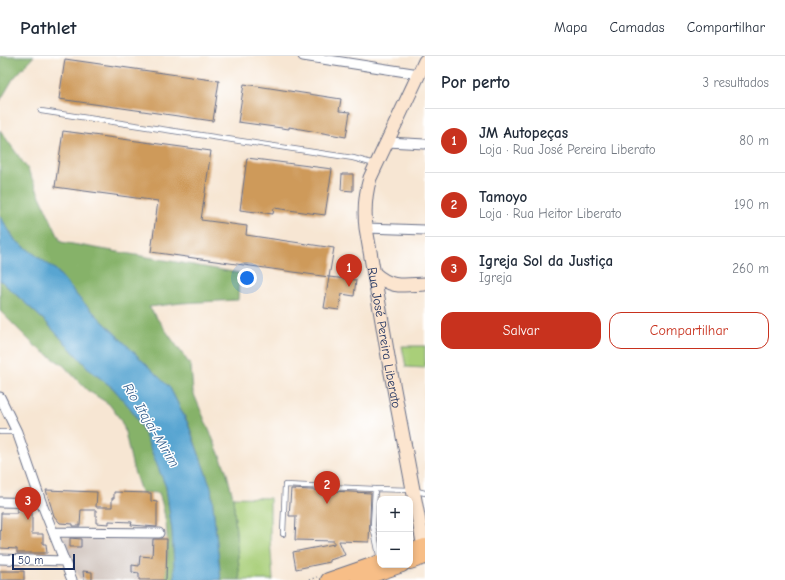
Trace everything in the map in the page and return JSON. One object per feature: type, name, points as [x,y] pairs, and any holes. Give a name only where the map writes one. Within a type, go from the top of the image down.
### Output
[{"type":"main road","name":"Rua José Pereira Liberato","points":[[425,61],[370,178],[365,198],[366,228],[379,301],[419,491],[425,551]]},
{"type":"main road","points":[[374,273],[383,281],[397,286]]},
{"type":"main road","points":[[379,301],[383,292],[397,286],[425,284]]},
{"type":"main road","points":[[413,551],[425,551]]},
{"type":"main road","points":[[413,560],[425,551]]},
{"type":"main road","points":[[328,580],[377,562]]},
{"type":"main road","points":[[358,580],[393,568]]},
{"type":"street","points":[[303,56],[419,74]]},
{"type":"street","points":[[387,142],[425,144]]},
{"type":"street","points":[[366,228],[425,230]]},
{"type":"street","points":[[0,397],[17,432],[42,503],[72,580]]},
{"type":"street","points":[[0,502],[42,503]]},
{"type":"street","points":[[53,532],[159,533]]},
{"type":"street","points":[[0,559],[64,561]]},
{"type":"lane","points":[[41,112],[361,160],[376,165]]},
{"type":"lane","points":[[0,432],[17,432]]},
{"type":"lane","points":[[283,534],[285,485],[419,491]]},
{"type":"lane","points":[[375,489],[374,526],[377,544]]},
{"type":"shaded area","points":[[64,537],[168,539],[169,580],[80,580],[62,539]]},
{"type":"shaded area","points":[[0,565],[24,565],[24,580],[0,580]]},
{"type":"green space","points":[[0,56],[34,56],[13,79],[0,101]]},
{"type":"green space","points":[[0,130],[27,168],[61,242],[239,273],[238,300],[181,303],[149,307],[191,366],[193,392],[226,470],[233,497],[240,580],[221,580],[211,488],[188,423],[170,388],[79,298],[56,270],[15,240],[0,216]]},
{"type":"green space","points":[[0,280],[46,322],[91,371],[113,388],[131,409],[143,430],[166,487],[172,531],[175,580],[164,580],[167,558],[167,536],[159,493],[141,492],[133,468],[124,428],[120,419],[109,404],[87,390],[63,365],[35,346],[0,311]]},
{"type":"green space","points":[[402,346],[425,346],[425,368],[406,367]]},
{"type":"green space","points":[[233,497],[270,498],[270,539],[273,580],[240,580]]},
{"type":"water","name":"Rio Itajaí-Mirim","points":[[0,216],[15,240],[56,270],[79,298],[170,388],[188,424],[211,488],[221,580],[175,580],[172,531],[166,487],[143,430],[131,409],[113,388],[91,371],[46,322],[0,280]]},
{"type":"building","points":[[65,59],[219,81],[213,121],[59,99]]},
{"type":"building","points":[[244,84],[341,99],[339,111],[350,112],[346,137],[289,127],[289,129],[238,122]]},
{"type":"building","points":[[63,131],[211,151],[201,220],[247,226],[246,235],[334,248],[329,277],[151,252],[158,201],[55,187]]},
{"type":"building","points":[[247,158],[332,169],[325,215],[274,208],[273,214],[240,210]]},
{"type":"building","points":[[342,174],[353,174],[353,191],[341,190]]},
{"type":"building","points":[[329,277],[356,280],[354,296],[342,294],[339,310],[324,308]]},
{"type":"building","points":[[291,489],[371,493],[369,542],[339,541],[345,555],[330,560],[330,562],[296,569],[293,552],[334,544],[334,541],[295,540],[296,516],[289,516]]},
{"type":"building","points":[[46,490],[97,492],[96,507],[112,507],[114,492],[151,493],[151,501],[157,502],[157,527],[131,525],[132,522],[109,521],[109,524],[96,523],[96,510],[81,510],[80,526],[60,523],[54,516]]},
{"type":"building","points":[[17,508],[32,509],[32,534],[43,534],[43,544],[46,544],[47,553],[17,553],[17,549],[0,548],[1,513],[17,513]]},
{"type":"building","points":[[70,538],[81,539],[81,547],[70,547]]},
{"type":"building","points":[[153,539],[167,539],[166,580],[139,580],[139,573],[132,572],[132,565],[139,566],[140,556],[152,557]]},
{"type":"building","points":[[0,571],[24,571],[24,580],[0,580]]},
{"type":"building","points":[[83,571],[92,572],[92,580],[84,580]]},
{"type":"place","name":"JM Autopeças","points":[[349,287]]},
{"type":"place","name":"Tamoyo","points":[[327,504]]},
{"type":"place","name":"Igreja Sol da Justiça","points":[[28,520]]}]
